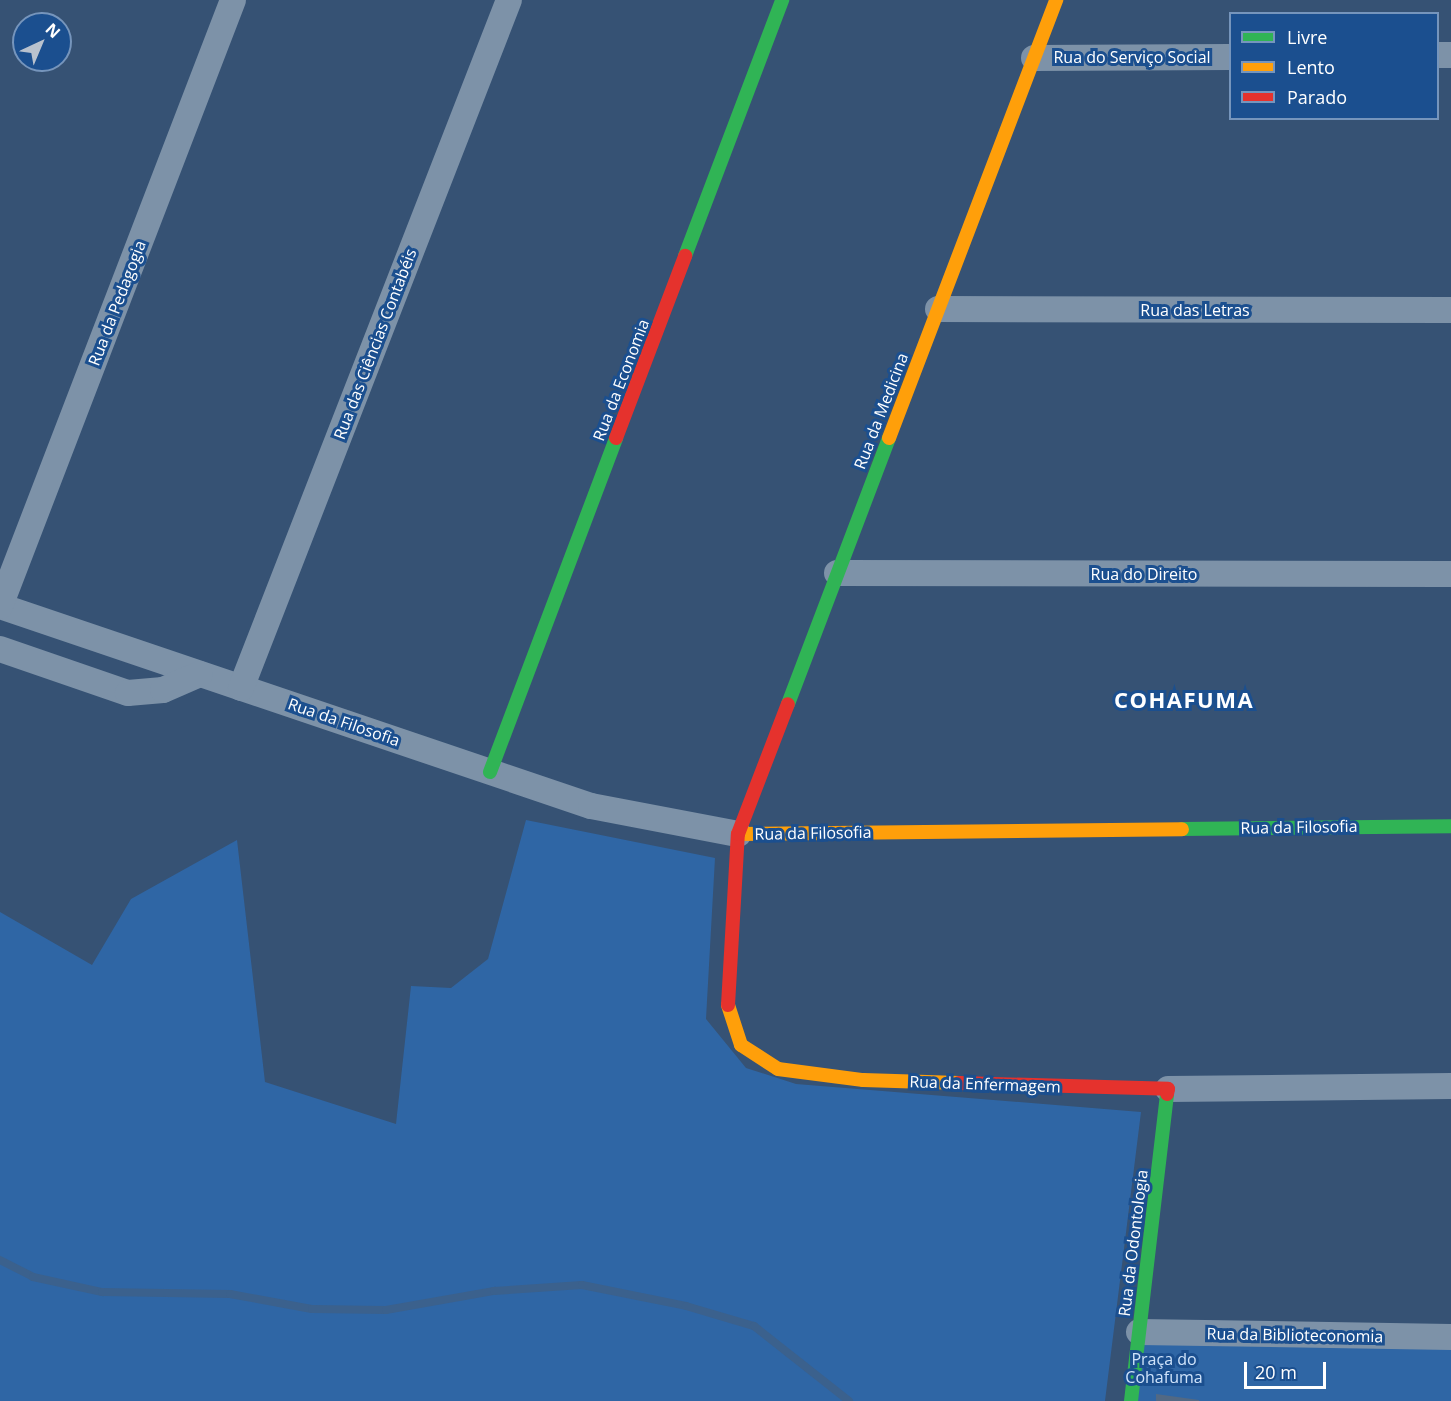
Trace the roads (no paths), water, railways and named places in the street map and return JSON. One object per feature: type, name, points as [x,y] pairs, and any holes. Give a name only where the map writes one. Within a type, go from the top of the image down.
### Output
[{"type":"street","name":"Rua da Pedagogia","points":[[0,606],[233,0]]},
{"type":"street","name":"Rua das Ciências Contabéis","points":[[241,688],[509,0]]},
{"type":"street","name":"Rua da Economia","points":[[490,772],[782,0]]},
{"type":"street","name":"Rua da Medicina","points":[[738,834],[1056,0]]},
{"type":"street","name":"Rua do Serviço Social","points":[[1034,58],[1229,57]]},
{"type":"street","name":"Rua das Letras","points":[[938,309],[1451,310]]},
{"type":"street","name":"Rua do Direito","points":[[837,573],[1451,574]]},
{"type":"street","name":"Rua da Filosofia","points":[[0,606],[591,806],[738,834],[1451,826]]},
{"type":"street","points":[[0,650],[128,693],[163,690],[200,674]]},
{"type":"street","name":"Rua da Enfermagem","points":[[738,834],[727,1014],[741,1046],[758,1059],[778,1068],[863,1080],[1168,1089],[1451,1086]]},
{"type":"street","name":"Rua da Odontologia","points":[[1131,1401],[1168,1089]]},
{"type":"street","name":"Rua da Biblioteconomia","points":[[1139,1332],[1451,1337]]},
{"type":"waterway","points":[[0,1260],[33,1277],[102,1292],[230,1294],[312,1309],[386,1310],[494,1291],[582,1285],[686,1306],[754,1326],[849,1401]]},
{"type":"district","name":"COHAFUMA","points":[[1184,700]]},
{"type":"park label","name":"Praça do Cohafuma","points":[[1164,1368]]}]
